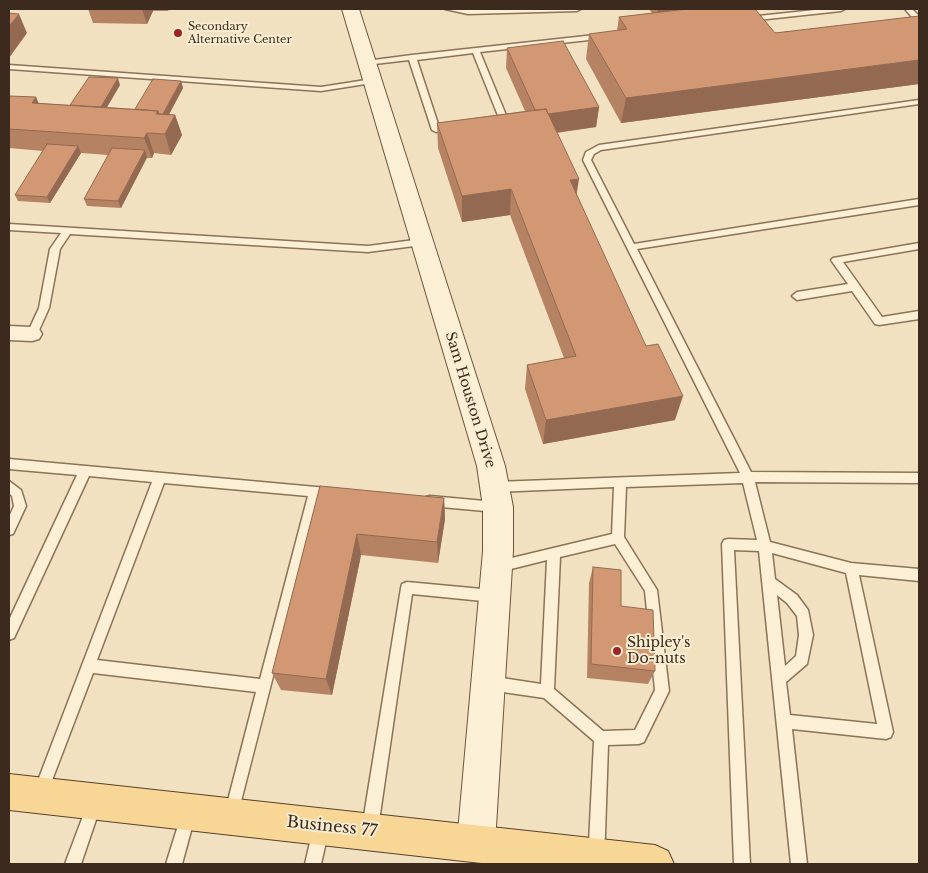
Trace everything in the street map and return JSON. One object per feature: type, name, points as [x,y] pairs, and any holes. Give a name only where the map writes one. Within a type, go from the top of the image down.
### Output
[{"type":"main road","name":"Business 77","points":[[24,794],[370,832],[478,854],[655,864]]},
{"type":"street","name":"Sam Houston Drive","points":[[350,9],[491,466],[496,497],[497,567],[478,854]]},
{"type":"street","points":[[9,332],[32,334]]},
{"type":"lane","points":[[449,9],[468,12],[577,9]]},
{"type":"lane","points":[[742,20],[841,9]]},
{"type":"lane","points":[[908,9],[919,20]]},
{"type":"lane","points":[[9,68],[321,89],[412,58],[614,35]]},
{"type":"lane","points":[[475,50],[504,120],[485,123]]},
{"type":"lane","points":[[412,58],[436,130],[456,127]]},
{"type":"lane","points":[[799,864],[765,546],[748,478],[587,160],[590,152],[599,148],[919,102]]},
{"type":"lane","points":[[632,247],[919,202]]},
{"type":"lane","points":[[9,228],[368,249],[422,242]]},
{"type":"lane","points":[[32,334],[44,308],[55,248],[67,231]]},
{"type":"lane","points":[[919,246],[836,260],[879,321],[919,316]]},
{"type":"lane","points":[[797,296],[854,287]]},
{"type":"lane","points":[[9,464],[344,494]]},
{"type":"lane","points":[[9,634],[85,471]]},
{"type":"lane","points":[[24,794],[89,666],[160,477]]},
{"type":"lane","points":[[421,500],[496,497],[620,483],[748,478],[919,478]]},
{"type":"lane","points":[[488,683],[547,692],[601,738],[640,737],[662,691],[652,590],[618,538],[620,483]]},
{"type":"lane","points":[[9,486],[18,494],[20,506],[9,530]]},
{"type":"lane","points":[[231,816],[315,491]]},
{"type":"lane","points":[[497,567],[618,538]]},
{"type":"lane","points":[[742,864],[728,544],[765,546],[851,569],[919,575]]},
{"type":"lane","points":[[547,692],[554,553]]},
{"type":"lane","points":[[784,722],[886,732],[851,569]]},
{"type":"lane","points":[[769,582],[792,599],[803,614],[806,635],[802,659],[779,680]]},
{"type":"lane","points":[[370,832],[408,588],[495,596]]},
{"type":"lane","points":[[89,666],[264,686]]},
{"type":"lane","points":[[596,861],[601,738]]},
{"type":"lane","points":[[73,864],[95,801]]},
{"type":"lane","points":[[174,864],[190,812]]},
{"type":"lane","points":[[313,864],[322,826]]},
{"type":"building","points":[[687,9],[755,9],[775,33],[919,16],[919,60],[626,98],[589,34],[627,29],[619,17]]},
{"type":"building","points":[[9,13],[19,14],[9,26]]},
{"type":"building","points":[[563,41],[599,107],[548,114],[546,109],[535,110],[507,48]]},
{"type":"building","points":[[89,77],[118,78],[101,107],[70,105]]},
{"type":"building","points":[[153,79],[181,81],[163,114],[159,114],[158,111],[135,109]]},
{"type":"building","points":[[9,96],[36,97],[32,103],[158,111],[156,114],[175,115],[165,134],[147,133],[144,138],[9,129]]},
{"type":"building","points":[[546,109],[579,179],[570,180],[646,346],[658,344],[683,396],[546,420],[527,365],[576,356],[511,189],[462,196],[437,123]]},
{"type":"building","points":[[47,144],[78,146],[47,197],[15,195]]},
{"type":"building","points":[[112,148],[145,150],[118,201],[84,199]]},
{"type":"building","points":[[320,486],[444,498],[437,542],[357,534],[326,679],[272,673]]},
{"type":"building","name":"Shipley's Do-nuts","points":[[593,567],[621,570],[621,606],[653,610],[655,671],[591,664]]},
{"type":"place","name":"Secondary Alternative Center","points":[[178,33]]},
{"type":"place","name":"Shipley's Do-nuts","points":[[617,651]]}]
